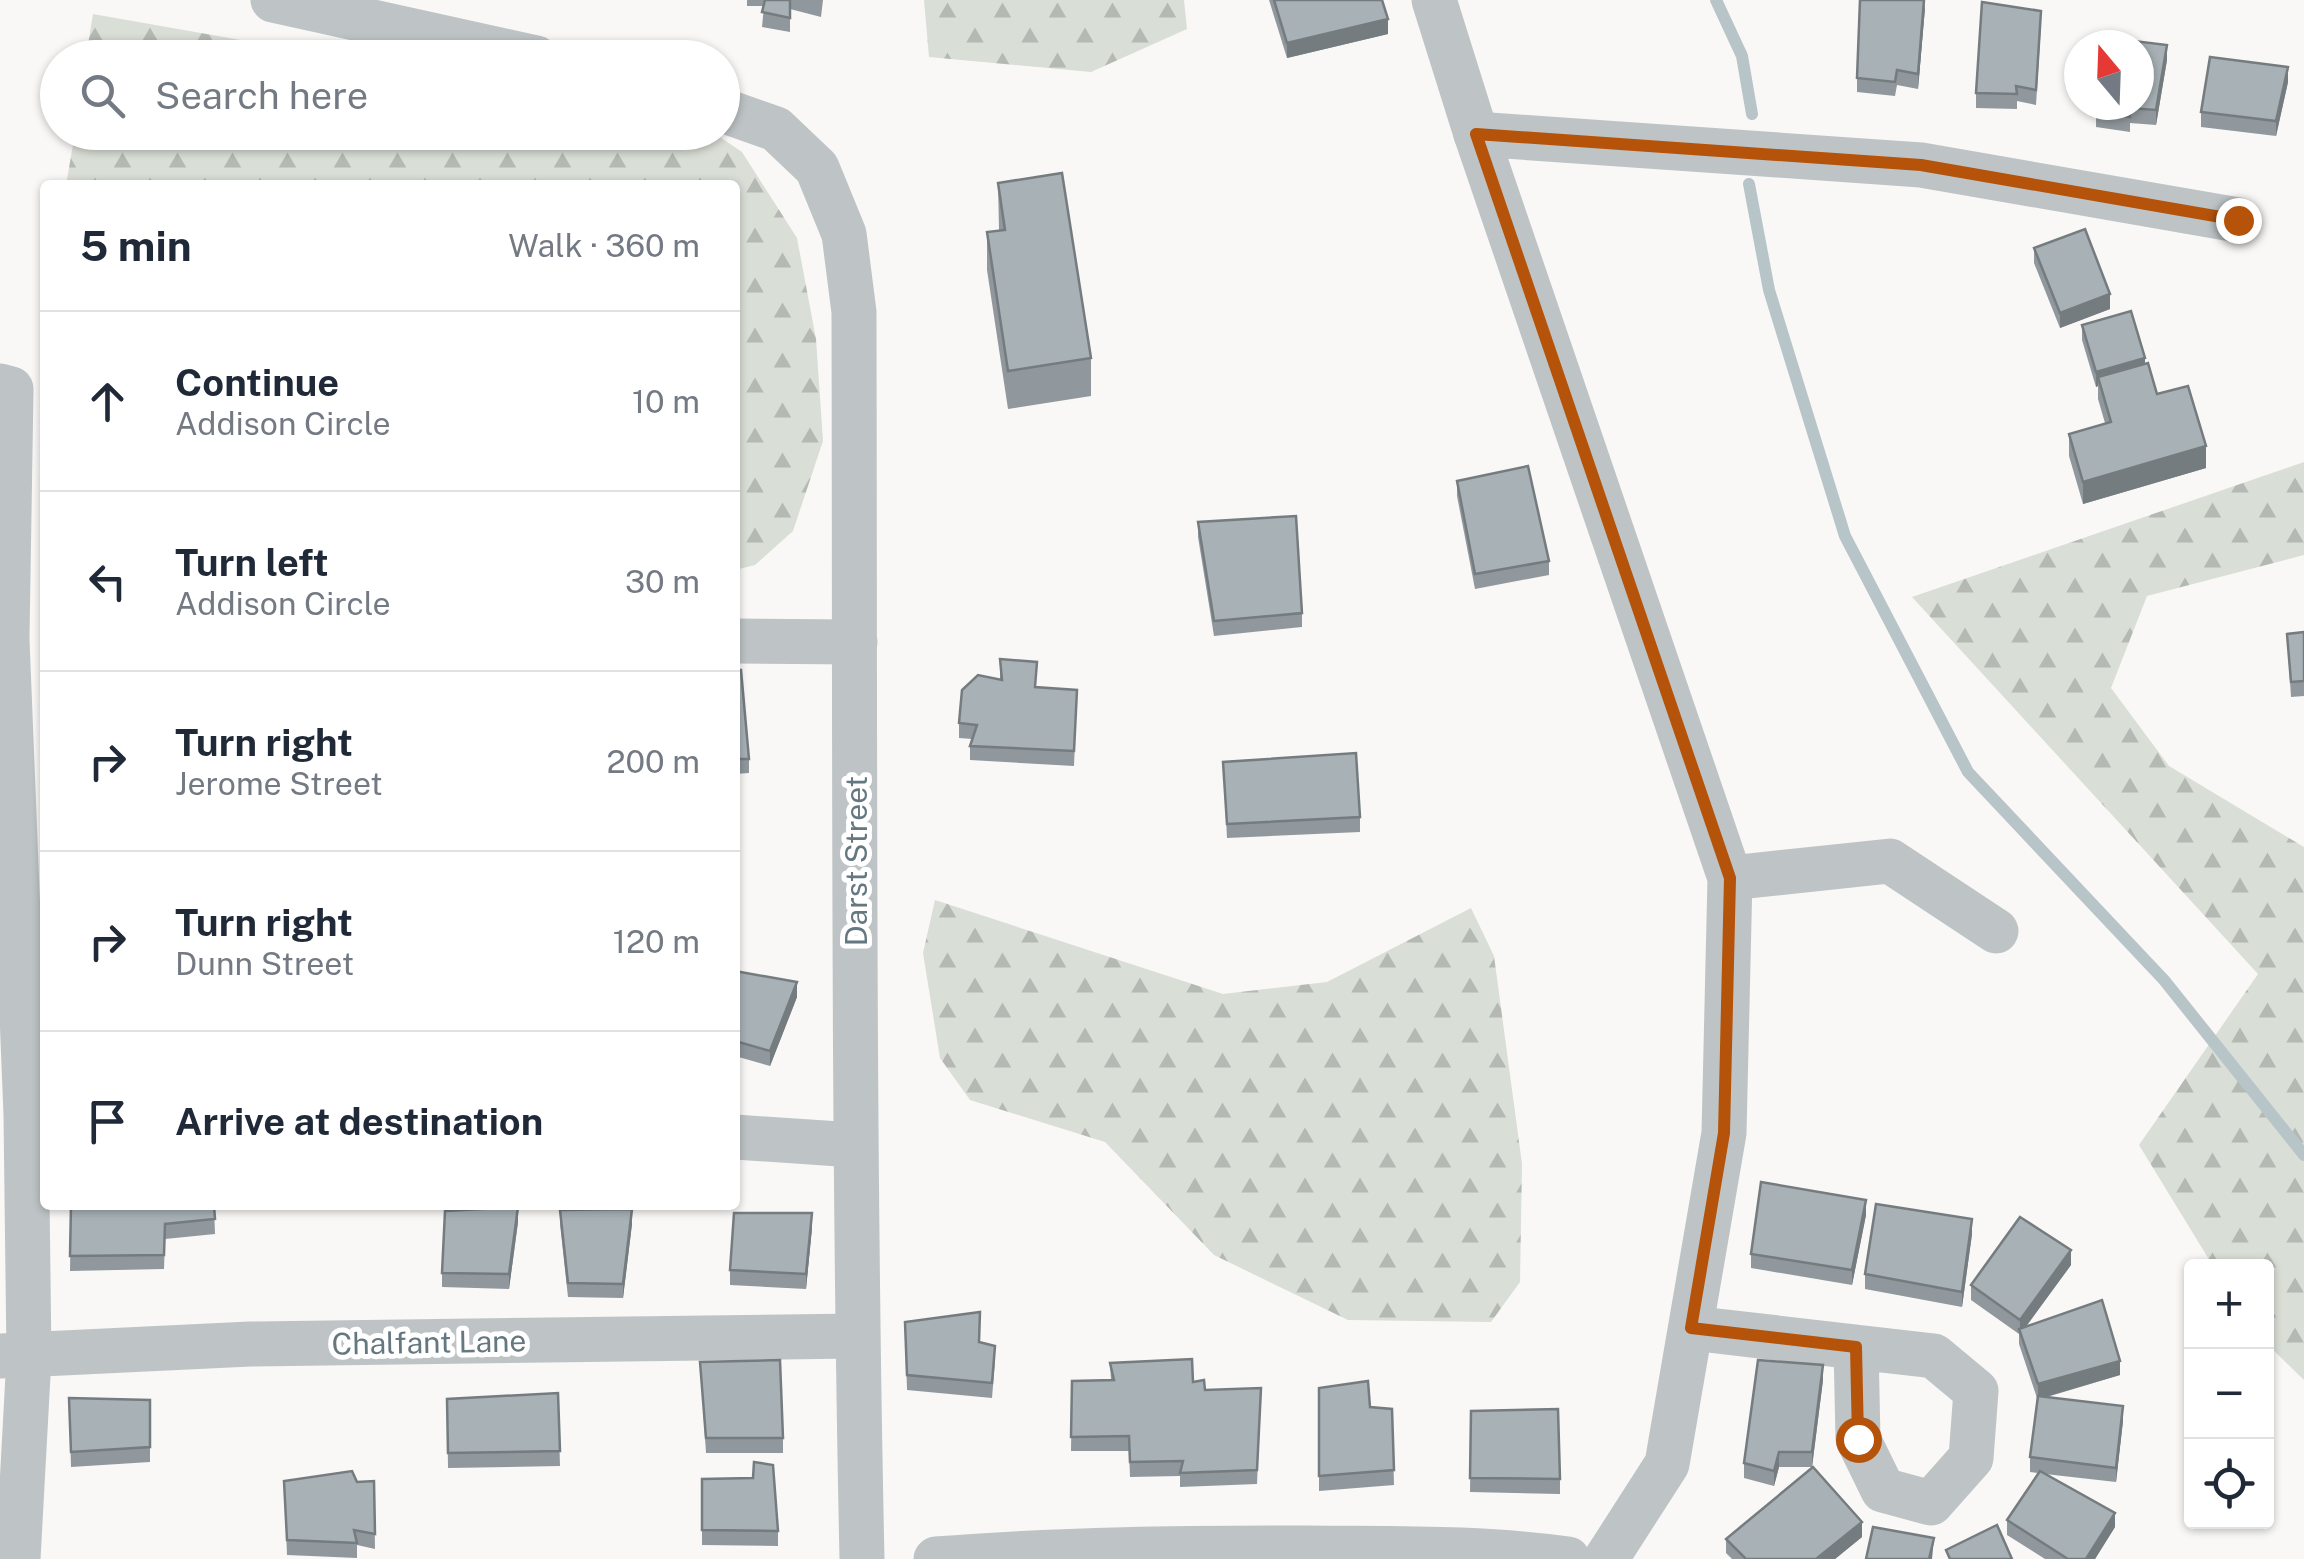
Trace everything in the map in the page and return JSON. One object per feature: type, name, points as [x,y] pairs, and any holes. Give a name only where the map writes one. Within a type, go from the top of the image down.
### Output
[{"type":"street","points":[[273,0],[454,40]]},
{"type":"street","points":[[1434,0],[1476,134],[1730,878],[1724,1133],[1667,1464],[1606,1559]]},
{"type":"street","name":"Darst Street","points":[[740,117],[776,130],[817,168],[844,234],[854,312],[854,1144],[862,1559]]},
{"type":"street","points":[[1476,134],[1921,165],[2238,220]]},
{"type":"street","points":[[0,386],[11,389],[36,1115],[14,1357],[18,1559]]},
{"type":"street","points":[[740,642],[855,642]]},
{"type":"street","points":[[1730,878],[1890,861],[1996,932]]},
{"type":"street","points":[[740,1137],[854,1144]]},
{"type":"street","points":[[1691,1328],[1856,1347]]},
{"type":"street","name":"Chalfant Lane","points":[[14,1357],[250,1344],[857,1336]]},
{"type":"street","points":[[936,1559],[1049,1550],[1220,1548],[1497,1549],[1568,1559]]},
{"type":"green space","points":[[924,0],[1184,0],[1187,29],[1091,72],[929,57]]},
{"type":"green space","points":[[93,14],[241,40],[89,40]]},
{"type":"green space","points":[[72,150],[739,150],[797,238],[816,339],[823,441],[793,531],[755,565],[740,569],[740,180],[67,180]]},
{"type":"green space","points":[[2304,462],[2304,555],[2147,596],[2111,688],[2169,766],[2304,847],[2304,1380],[2274,1351],[2274,1259],[2209,1259],[2139,1145],[2258,974],[1912,597]]},
{"type":"green space","points":[[935,900],[1223,994],[1327,982],[1471,908],[1494,956],[1522,1164],[1520,1282],[1491,1322],[1348,1320],[1214,1255],[1105,1142],[970,1100],[940,1058],[923,953]]},
{"type":"building","points":[[765,0],[790,0],[790,18],[762,12]]},
{"type":"building","points":[[1274,0],[1382,0],[1388,19],[1287,43]]},
{"type":"building","points":[[1860,0],[1924,0],[1918,74],[1897,70],[1895,82],[1857,78]]},
{"type":"building","points":[[1982,2],[2041,11],[2036,90],[2016,86],[2017,94],[1976,93]]},
{"type":"building","points":[[2154,43],[2167,45],[2154,110]]},
{"type":"building","points":[[2210,57],[2288,67],[2276,121],[2201,112]]},
{"type":"building","points":[[1062,173],[1091,358],[1008,371],[987,232],[1005,230],[998,183]]},
{"type":"building","points":[[2085,229],[2110,294],[2060,313],[2034,248]]},
{"type":"building","points":[[2131,311],[2145,358],[2096,372],[2082,325]]},
{"type":"building","points":[[2148,363],[2157,394],[2188,386],[2206,446],[2083,482],[2069,434],[2111,422],[2098,377]]},
{"type":"building","points":[[1528,466],[1549,561],[1475,574],[1457,481]]},
{"type":"building","points":[[1296,516],[1302,613],[1214,621],[1198,522]]},
{"type":"building","points":[[2304,632],[2304,681],[2291,682],[2287,634]]},
{"type":"building","points":[[1000,659],[1037,662],[1035,687],[1077,690],[1074,751],[970,746],[977,725],[959,723],[962,690],[978,675],[1002,680]]},
{"type":"building","points":[[740,670],[741,670],[749,759],[740,759]]},
{"type":"building","points":[[1356,753],[1360,817],[1227,824],[1223,762]]},
{"type":"building","points":[[740,972],[797,982],[770,1051],[740,1042]]},
{"type":"building","points":[[1761,1182],[1866,1200],[1852,1270],[1751,1254]]},
{"type":"building","points":[[1876,1204],[1972,1219],[1962,1292],[1865,1274]]},
{"type":"building","points":[[71,1210],[214,1210],[215,1219],[165,1224],[164,1255],[70,1256]]},
{"type":"building","points":[[518,1210],[509,1274],[442,1273],[445,1211]]},
{"type":"building","points":[[560,1210],[632,1210],[623,1284],[568,1283]]},
{"type":"building","points":[[734,1213],[812,1213],[806,1274],[730,1270]]},
{"type":"building","points":[[2020,1217],[2071,1250],[2020,1320],[1971,1285]]},
{"type":"building","points":[[2102,1300],[2120,1361],[2038,1384],[2019,1329]]},
{"type":"building","points":[[980,1312],[979,1342],[995,1346],[992,1383],[907,1375],[905,1322]]},
{"type":"building","points":[[1192,1359],[1193,1382],[1204,1380],[1205,1390],[1261,1388],[1257,1470],[1180,1473],[1183,1461],[1130,1462],[1129,1436],[1071,1437],[1072,1381],[1114,1380],[1110,1363]]},
{"type":"building","points":[[780,1360],[783,1438],[706,1438],[700,1362]]},
{"type":"building","points":[[1758,1360],[1823,1365],[1812,1452],[1779,1452],[1774,1471],[1744,1463]]},
{"type":"building","points":[[1368,1381],[1370,1407],[1392,1409],[1394,1470],[1319,1476],[1319,1388]]},
{"type":"building","points":[[558,1393],[560,1451],[448,1453],[447,1399]]},
{"type":"building","points":[[2038,1396],[2123,1406],[2116,1468],[2030,1457]]},
{"type":"building","points":[[69,1398],[150,1400],[150,1447],[71,1452]]},
{"type":"building","points":[[1558,1409],[1560,1479],[1470,1478],[1471,1411]]},
{"type":"building","points":[[754,1462],[773,1465],[778,1531],[702,1530],[702,1479],[753,1478]]},
{"type":"building","points":[[1813,1467],[1862,1522],[1816,1559],[1746,1559],[1726,1539]]},
{"type":"building","points":[[352,1471],[357,1482],[374,1481],[375,1534],[354,1530],[357,1543],[287,1540],[284,1481]]},
{"type":"building","points":[[2040,1471],[2115,1513],[2086,1559],[2068,1559],[2007,1520]]},
{"type":"building","points":[[1997,1525],[2012,1559],[1950,1559],[1946,1550]]},
{"type":"building","points":[[1873,1527],[1934,1538],[1929,1559],[1866,1559]]},
{"type":"waterway","points":[[1716,0],[1742,56],[1752,114]]},
{"type":"waterway","points":[[1749,184],[1769,290],[1845,536],[1968,772],[2164,980],[2304,1155]]},
{"type":"route","points":[[1858,1439],[1856,1347],[1691,1328],[1724,1133],[1730,878],[1476,134],[1921,165],[2238,220]]}]
